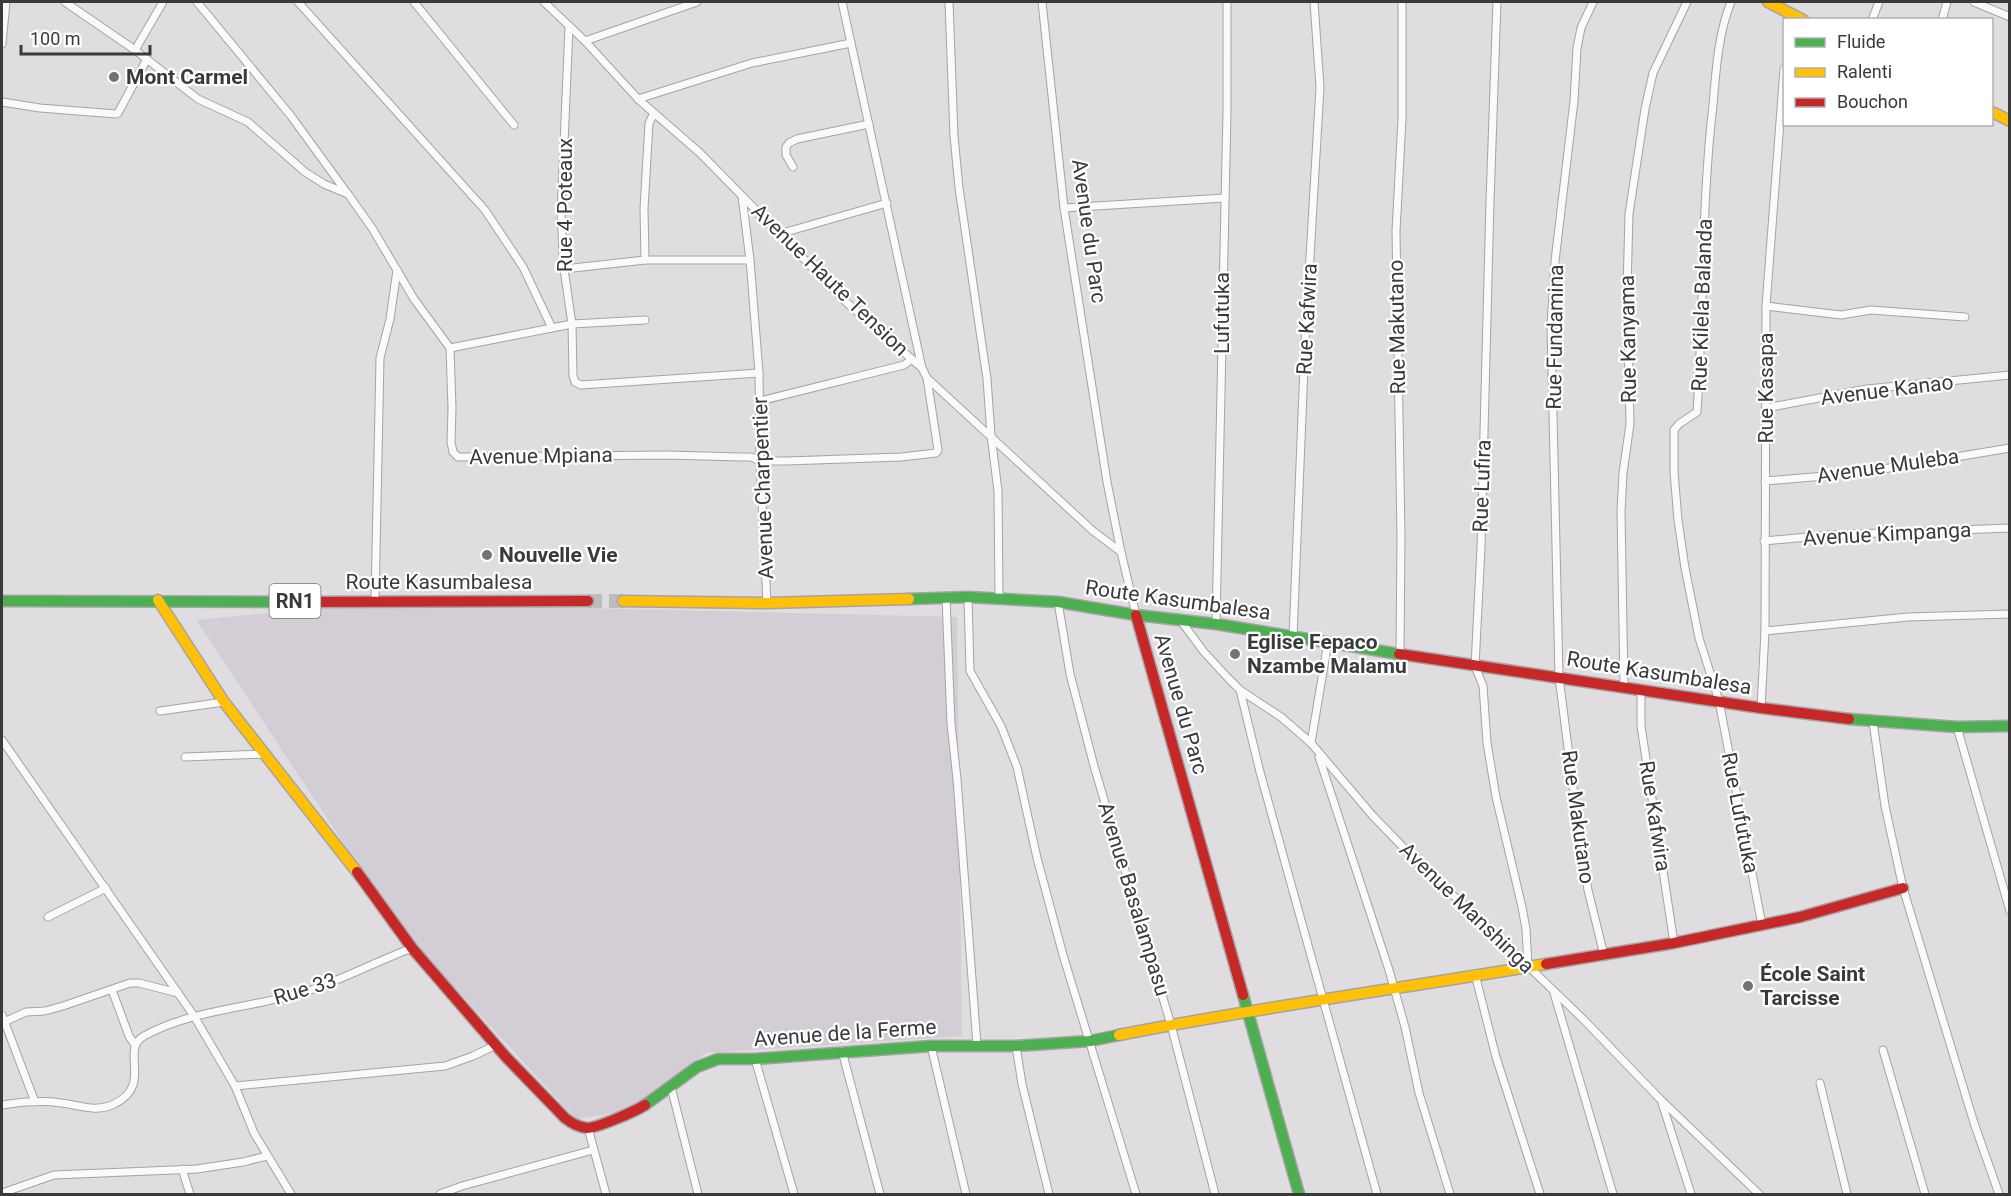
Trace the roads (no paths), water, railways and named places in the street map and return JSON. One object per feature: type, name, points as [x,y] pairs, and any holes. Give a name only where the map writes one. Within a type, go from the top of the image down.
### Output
[{"type":"main road","points":[[1768,2],[1799,18]]},
{"type":"main road","points":[[1993,112],[2010,121]]},
{"type":"main road","name":"Route Kasumbalesa","points":[[623,601],[767,603],[968,597],[1058,602],[1136,615],[1216,624],[1400,652],[1475,666],[1624,686],[1761,708],[1873,722],[1957,727],[2010,726]]},
{"type":"main road","points":[[158,600],[224,702],[364,881],[412,948],[496,1046],[565,1118],[573,1124],[588,1128]]},
{"type":"main road","name":"Route Kasumbalesa","points":[[2,601],[588,601]]},
{"type":"main road","name":"Avenue du Parc","points":[[1136,615],[1299,1194]]},
{"type":"main road","name":"Avenue de la Ferme","points":[[588,1128],[637,1111],[697,1067],[718,1059],[755,1059],[931,1046],[1016,1046],[1090,1041],[1247,1011],[1674,943],[1835,908],[1903,888]]},
{"type":"street","points":[[2,44],[6,2]]},
{"type":"street","points":[[65,2],[147,58],[198,99],[248,122],[305,172],[324,184],[348,194]]},
{"type":"street","points":[[135,50],[163,2]]},
{"type":"street","points":[[197,2],[291,116],[348,194],[414,299],[450,348],[572,324],[645,320]]},
{"type":"street","points":[[298,2],[485,210],[523,267],[552,328]]},
{"type":"street","points":[[414,2],[514,125]]},
{"type":"street","name":"Avenue Haute Tension","points":[[544,2],[585,41],[638,99],[700,153],[846,302],[922,368],[927,378],[1093,531],[1121,552]]},
{"type":"street","points":[[585,41],[697,2]]},
{"type":"street","points":[[842,2],[922,368]]},
{"type":"street","points":[[949,2],[954,136],[959,188],[987,379],[998,491],[999,598]]},
{"type":"street","name":"Avenue du Parc","points":[[1042,2],[1064,208],[1107,482],[1136,615]]},
{"type":"street","name":"Lufutuka","points":[[1216,624],[1227,111],[1227,2]]},
{"type":"street","name":"Rue Kafwira","points":[[1293,637],[1305,342],[1320,87],[1314,2]]},
{"type":"street","name":"Rue Makutano","points":[[1400,652],[1401,537],[1396,231],[1402,119],[1402,2]]},
{"type":"street","name":"Rue Lufira","points":[[1497,2],[1475,666],[1483,686],[1487,743],[1493,779],[1526,928],[1528,966]]},
{"type":"street","name":"Rue Fundamina","points":[[1559,677],[1551,326],[1555,261],[1574,101],[1577,48],[1581,28],[1593,2]]},
{"type":"street","name":"Rue Kanyama","points":[[1624,686],[1621,512],[1623,473],[1630,424],[1627,290],[1629,214],[1645,109],[1653,73],[1687,2]]},
{"type":"street","name":"Rue Kilela Balanda","points":[[1719,701],[1699,638],[1685,568],[1674,472],[1674,430],[1697,412],[1707,161],[1719,52],[1731,2]]},
{"type":"street","points":[[1873,18],[1879,2]]},
{"type":"street","points":[[1943,18],[1947,2]]},
{"type":"street","points":[[1974,2],[2010,17]]},
{"type":"street","name":"Rue 4 Poteaux","points":[[569,27],[561,213],[575,382]]},
{"type":"street","points":[[638,99],[752,63],[851,43]]},
{"type":"street","points":[[2,102],[40,108],[116,114],[147,58]]},
{"type":"street","name":"Rue Kasapa","points":[[1761,708],[1765,631],[1766,306],[1783,94]]},
{"type":"street","points":[[645,260],[644,209],[649,123],[654,113]]},
{"type":"street","points":[[793,167],[786,155],[786,147],[789,143],[797,139],[869,124]]},
{"type":"street","name":"Avenue Charpentier","points":[[742,195],[759,373],[760,461],[767,603]]},
{"type":"street","points":[[1064,208],[1224,198]]},
{"type":"street","points":[[779,234],[887,203]]},
{"type":"street","points":[[564,269],[645,260],[750,260]]},
{"type":"street","points":[[375,601],[380,358],[390,319],[397,270]]},
{"type":"street","points":[[1766,306],[1841,315],[1871,309],[1965,317]]},
{"type":"street","name":"Avenue Mpiana","points":[[450,348],[451,442],[453,452],[458,457],[669,455],[751,457],[760,461],[901,457],[936,453],[938,450],[927,378]]},
{"type":"street","points":[[760,401],[904,366],[912,359]]},
{"type":"street","name":"Avenue Charpentier","points":[[575,382],[581,385],[759,373]]},
{"type":"street","name":"Avenue Kanao","points":[[1766,408],[1867,389],[2010,375]]},
{"type":"street","name":"Avenue Muleba","points":[[1765,481],[1859,472],[2010,448]]},
{"type":"street","name":"Avenue Kimpanga","points":[[1764,541],[1829,535],[2010,528]]},
{"type":"street","points":[[946,597],[951,724],[977,1045]]},
{"type":"street","points":[[968,597],[970,671],[1001,726],[1017,766],[1036,858],[1136,1194]]},
{"type":"street","name":"Avenue Basalampasu","points":[[1058,602],[1070,674],[1094,766],[1171,1025],[1215,1194]]},
{"type":"street","points":[[1765,631],[1908,617],[2010,614]]},
{"type":"street","name":"Avenue Manshinga","points":[[1181,620],[1204,652],[1240,690],[1281,717],[1311,743],[1317,753],[1372,815],[1429,874],[1528,966],[1660,1099],[1759,1194]]},
{"type":"street","points":[[1311,743],[1328,642]]},
{"type":"street","name":"Rue Makutano","points":[[1559,677],[1581,850],[1604,955]]},
{"type":"street","name":"Rue Kafwira","points":[[1641,689],[1642,738],[1674,943]]},
{"type":"street","points":[[1240,690],[1260,772],[1377,1194]]},
{"type":"street","name":"Rue Lufutuka","points":[[1719,701],[1762,925]]},
{"type":"street","points":[[160,711],[224,702]]},
{"type":"street","points":[[1873,722],[1885,806],[1903,888],[1974,1123],[1999,1194]]},
{"type":"street","points":[[1957,727],[2010,911]]},
{"type":"street","points":[[2,740],[194,1016],[236,1086],[250,1125],[291,1194]]},
{"type":"street","points":[[1317,753],[1394,988],[1419,1093],[1450,1194]]},
{"type":"street","points":[[185,757],[265,754]]},
{"type":"street","points":[[48,917],[106,888]]},
{"type":"street","name":"Rue 33","points":[[135,1045],[138,1039],[147,1034],[194,1016],[310,990],[412,948]]},
{"type":"street","points":[[1474,974],[1496,1057],[1540,1194]]},
{"type":"street","points":[[35,1102],[3,1019],[26,1012],[45,1011],[130,983],[139,983],[178,993]]},
{"type":"street","points":[[2,1105],[35,1102],[61,1103],[79,1108],[98,1108],[113,1105],[127,1095],[132,1089],[136,1070],[133,1054],[135,1045],[129,1036],[112,990]]},
{"type":"street","points":[[1553,991],[1613,1194]]},
{"type":"street","points":[[236,1086],[445,1066],[496,1046]]},
{"type":"street","points":[[931,1046],[966,1194]]},
{"type":"street","points":[[1016,1046],[1022,1084],[1050,1194]]},
{"type":"street","points":[[1883,1050],[1925,1194]]},
{"type":"street","points":[[842,1051],[880,1194]]},
{"type":"street","points":[[755,1059],[794,1194]]},
{"type":"street","points":[[1820,1083],[1847,1194]]},
{"type":"street","points":[[671,1087],[698,1194]]},
{"type":"street","points":[[1660,1099],[1691,1194]]},
{"type":"street","points":[[588,1128],[606,1194]]},
{"type":"street","points":[[440,1194],[593,1150]]},
{"type":"street","points":[[2,1193],[54,1174],[182,1169],[243,1162],[267,1156]]},
{"type":"street","points":[[182,1169],[190,1194]]},
{"type":"tunnel","points":[[588,601],[623,601]]},
{"type":"place","name":"Mont Carmel","points":[[114,77]]},
{"type":"place","name":"Nouvelle Vie","points":[[487,555]]},
{"type":"place","name":"Eglise Fepaco Nzambe Malamu","points":[[1235,654]]},
{"type":"place","name":"École Saint Tarcisse","points":[[1748,986]]}]
